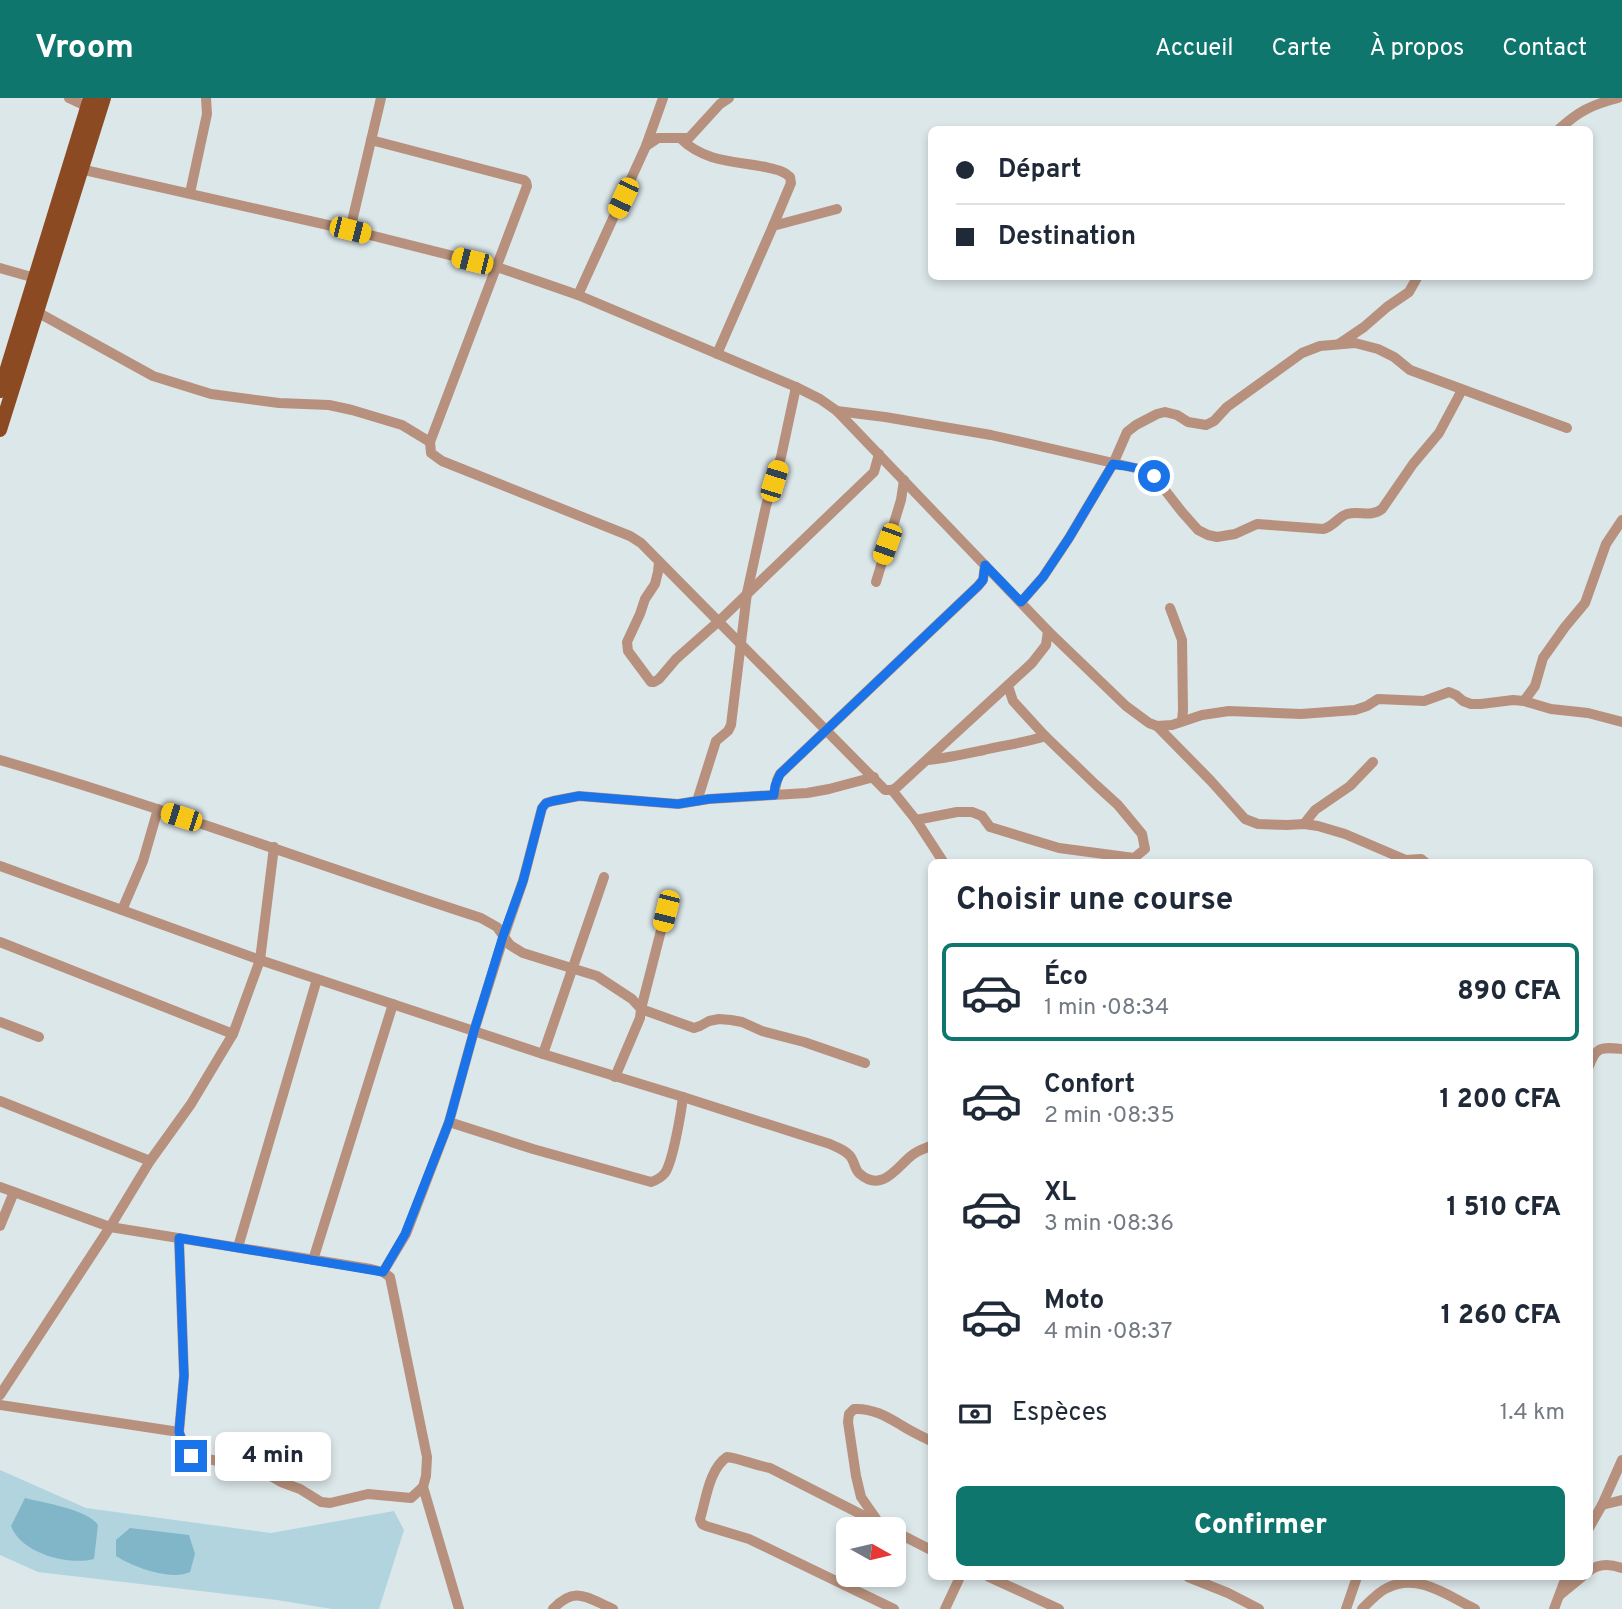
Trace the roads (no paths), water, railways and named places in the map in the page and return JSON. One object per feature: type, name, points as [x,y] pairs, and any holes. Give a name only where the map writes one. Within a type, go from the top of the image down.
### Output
[{"type":"main road","points":[[0,430],[104,98]]},
{"type":"main road","points":[[0,391],[89,102]]},
{"type":"street","points":[[69,98],[89,102]]},
{"type":"street","points":[[190,193],[207,114],[206,98]]},
{"type":"street","points":[[350,230],[382,98]]},
{"type":"street","points":[[579,295],[646,146],[663,98]]},
{"type":"street","points":[[646,146],[658,138],[689,138],[720,104],[729,98]]},
{"type":"street","points":[[1563,126],[1593,104],[1618,98]]},
{"type":"street","points":[[681,139],[691,149],[708,156],[776,169],[790,177],[791,183],[717,354]]},
{"type":"street","points":[[371,140],[524,180],[527,187],[430,442],[431,453],[442,461],[630,536],[641,543],[886,790],[897,787],[928,760],[1041,654],[1046,645],[1048,631]]},
{"type":"street","points":[[80,169],[350,230],[497,267],[579,295],[820,399],[837,411],[1048,631],[1126,706],[1157,726],[1212,781],[1245,819],[1258,824],[1318,826],[1345,834],[1404,859]]},
{"type":"street","points":[[773,226],[837,209]]},
{"type":"street","points":[[0,268],[35,278]]},
{"type":"street","points":[[1337,345],[1409,292],[1416,280]]},
{"type":"street","points":[[37,313],[153,376],[211,394],[279,403],[329,405],[352,410],[402,425],[430,442]]},
{"type":"street","points":[[1021,602],[1043,577],[1069,538],[1113,464],[1126,432],[1165,412],[1188,422],[1206,425],[1302,353],[1320,346],[1355,343],[1378,349],[1410,370],[1567,428]]},
{"type":"street","points":[[696,801],[716,741],[731,725],[747,593],[796,387]]},
{"type":"street","points":[[837,411],[990,435],[1148,471],[1198,530],[1217,537],[1235,534],[1257,524],[1323,529],[1329,528],[1346,514],[1377,513],[1439,433],[1462,390]]},
{"type":"street","points":[[659,562],[654,584],[627,642],[628,651],[650,682],[656,682],[676,659],[874,472],[879,454]]},
{"type":"street","points":[[876,582],[901,500],[904,480]]},
{"type":"street","points":[[1524,701],[1535,686],[1543,657],[1585,603],[1606,544],[1622,520]]},
{"type":"street","points":[[774,795],[780,774],[978,586],[983,580],[985,565]]},
{"type":"street","points":[[1170,608],[1182,640],[1182,721]]},
{"type":"street","points":[[916,820],[957,811],[972,812],[982,816],[990,827],[1059,848],[1134,858],[1143,852],[1145,842],[1142,834],[1118,805],[1045,736],[1013,701],[1008,685]]},
{"type":"street","points":[[1157,726],[1229,711],[1335,713],[1355,710],[1378,699],[1424,701],[1448,692],[1471,704],[1524,701],[1551,709],[1588,713],[1622,722]]},
{"type":"street","points":[[928,760],[953,758],[1022,744],[1045,736]]},
{"type":"street","points":[[0,761],[158,809],[481,918],[497,927],[510,945],[523,953],[597,976],[632,999],[641,1009],[684,1026],[694,1028],[719,1019],[742,1022],[762,1031],[865,1063]]},
{"type":"street","points":[[1304,824],[1315,810],[1350,786],[1373,762]]},
{"type":"street","points":[[383,1272],[405,1234],[449,1122],[474,1031],[523,881],[542,808],[546,803],[579,796],[678,804],[828,789],[874,777]]},
{"type":"street","points":[[892,790],[941,859]]},
{"type":"street","points":[[122,910],[143,861],[158,809]]},
{"type":"street","points":[[0,1395],[150,1161],[191,1104],[233,1034],[260,960],[274,847]]},
{"type":"street","points":[[0,866],[260,960],[543,1054],[830,1144],[852,1158],[859,1174],[869,1179],[889,1177],[908,1158],[928,1147]]},
{"type":"street","points":[[543,1054],[604,877]]},
{"type":"street","points":[[615,1077],[640,1018],[666,911]]},
{"type":"street","points":[[0,942],[233,1034]]},
{"type":"street","points":[[238,1247],[317,979]]},
{"type":"street","points":[[313,1259],[393,1004]]},
{"type":"street","points":[[0,1022],[39,1037]]},
{"type":"street","points":[[1593,1054],[1607,1048],[1622,1049]]},
{"type":"street","points":[[449,1122],[651,1182],[663,1177],[667,1169],[680,1121],[683,1097]]},
{"type":"street","points":[[0,1101],[150,1161]]},
{"type":"street","points":[[0,1187],[110,1227],[313,1259],[383,1272],[390,1277],[424,1444],[426,1476],[423,1487],[459,1609]]},
{"type":"street","points":[[0,1226],[14,1192]]},
{"type":"street","points":[[179,1238],[184,1376],[179,1432],[186,1452],[191,1456],[256,1468],[321,1502],[330,1503],[368,1494],[411,1498],[423,1487]]},
{"type":"street","points":[[0,1405],[179,1432]]},
{"type":"street","points":[[874,1517],[861,1497],[849,1434],[849,1414],[854,1409],[862,1409],[884,1414],[928,1439]]},
{"type":"street","points":[[836,1581],[749,1539],[702,1524],[700,1519],[714,1472],[727,1457],[770,1468],[866,1517]]},
{"type":"street","points":[[1593,1521],[1622,1460]]},
{"type":"street","points":[[1602,1504],[1622,1500]]},
{"type":"street","points":[[906,1537],[928,1548]]},
{"type":"street","points":[[1593,1568],[1612,1564],[1622,1568]]},
{"type":"street","points":[[946,1609],[959,1580]]},
{"type":"street","points":[[996,1580],[1059,1609]]},
{"type":"street","points":[[1196,1580],[1259,1609]]},
{"type":"street","points":[[1346,1609],[1356,1580]]},
{"type":"street","points":[[1553,1609],[1565,1580]]},
{"type":"street","points":[[1559,1596],[1578,1580]]},
{"type":"street","points":[[1362,1609],[1385,1588],[1410,1581],[1424,1584],[1475,1609]]},
{"type":"street","points":[[848,1587],[894,1609]]},
{"type":"street","points":[[553,1609],[562,1599],[577,1595],[613,1609]]}]
